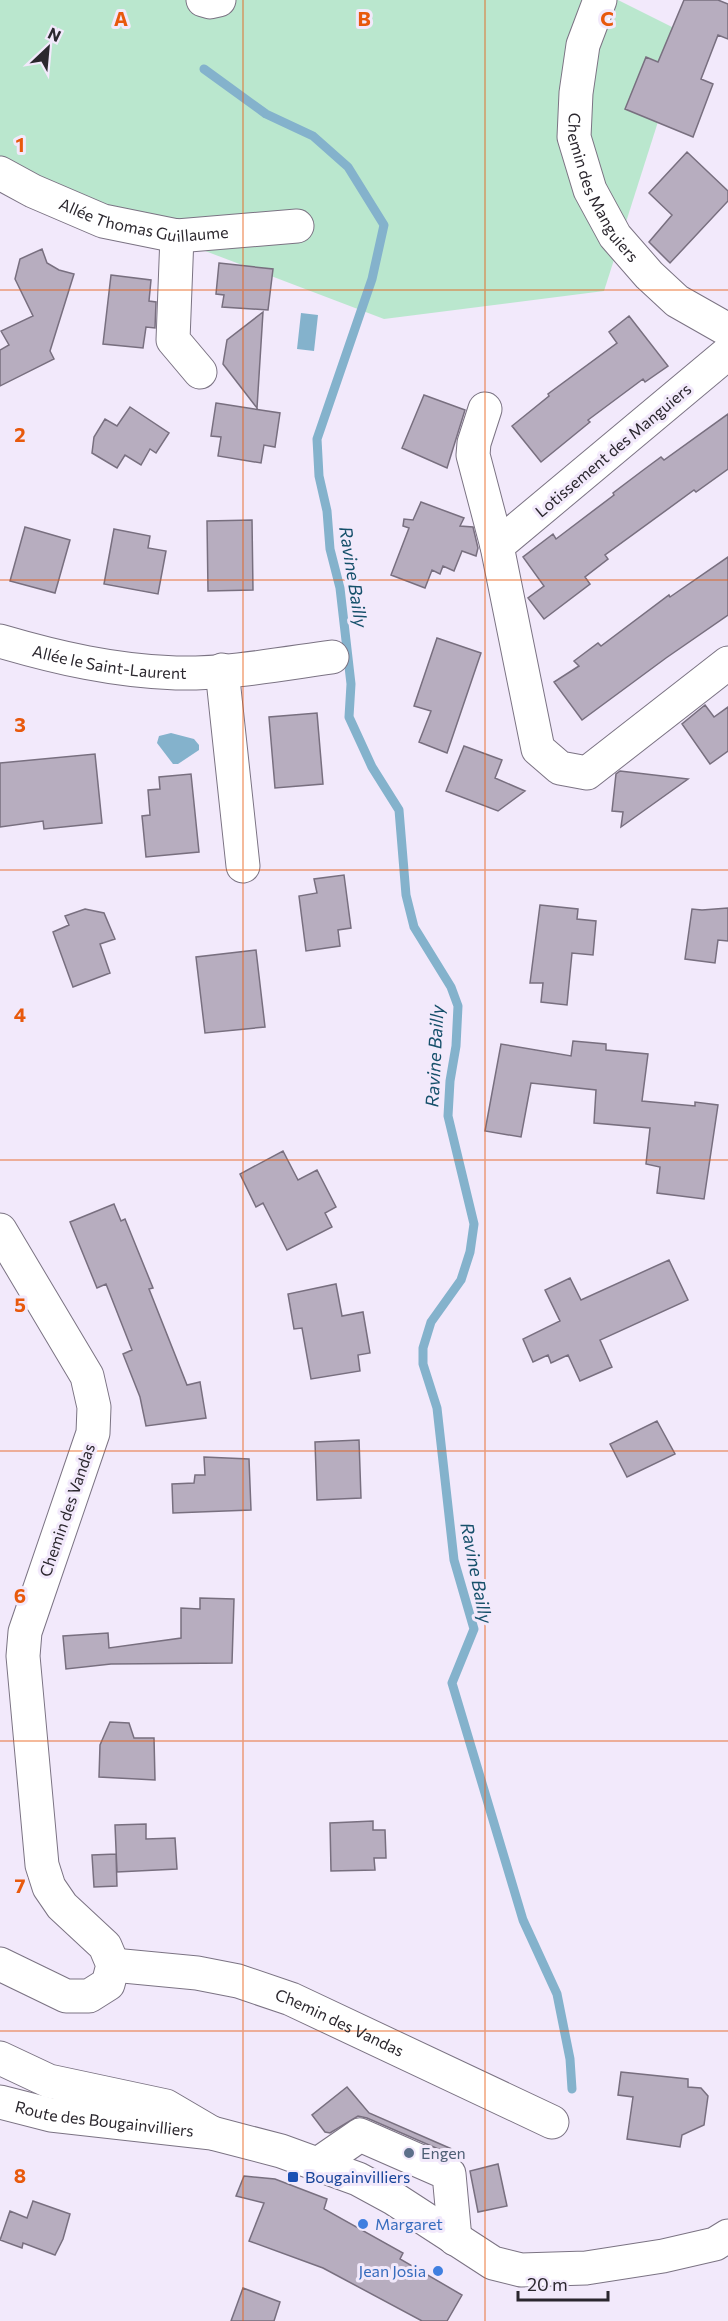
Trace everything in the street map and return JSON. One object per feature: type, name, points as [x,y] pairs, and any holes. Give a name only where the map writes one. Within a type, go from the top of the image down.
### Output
[{"type":"street","points":[[202,0],[210,2],[219,0]]},
{"type":"street","name":"Chemin des Manguiers","points":[[600,0],[583,45],[574,126],[574,137],[590,190],[615,236],[649,275],[677,301],[728,330]]},
{"type":"street","name":"Allée Thomas Guillaume","points":[[0,173],[33,191],[103,221],[177,236],[297,226]]},
{"type":"street","points":[[177,236],[173,340],[200,372]]},
{"type":"street","name":"Lotissement des Manguiers","points":[[497,546],[728,353]]},
{"type":"street","points":[[485,409],[474,443],[473,455],[497,546],[538,749],[560,768],[587,773],[728,663]]},
{"type":"street","name":"Allée le Saint-Laurent","points":[[0,641],[64,660],[125,670],[178,673],[332,657]]},
{"type":"street","points":[[222,670],[243,866]]},
{"type":"street","name":"Chemin des Vandas","points":[[0,1230],[87,1376],[94,1407],[93,1433],[25,1632],[23,1656],[42,1865],[49,1887],[62,1906],[105,1946],[113,1965],[157,1967],[208,1975],[238,1981],[291,1999],[552,2122]]},
{"type":"street","points":[[0,1964],[66,1996],[89,1996],[108,1984],[113,1965]]},
{"type":"street","points":[[0,2058],[49,2081],[166,2106],[212,2133],[281,2151],[358,2179],[393,2198],[493,2263],[521,2270],[586,2268],[663,2256],[715,2244],[728,2236]]},
{"type":"street","name":"Route des Bougainvilliers","points":[[0,2102],[51,2115],[212,2133]]},
{"type":"street","points":[[318,2164],[360,2135],[449,2174],[455,2239]]},
{"type":"green space","points":[[0,0],[618,0],[686,34],[604,291],[384,319],[0,173]]},
{"type":"water","points":[[301,313],[318,315],[314,351],[297,349]]},
{"type":"water","points":[[171,733],[194,739],[199,745],[199,750],[178,764],[173,764],[157,743],[159,736]]},
{"type":"building","points":[[684,0],[718,0],[728,4],[728,39],[718,35],[701,79],[713,84],[693,137],[625,109],[646,57],[658,62]]},
{"type":"building","points":[[687,152],[728,191],[728,201],[670,263],[649,242],[672,215],[649,193]]},
{"type":"building","points":[[42,249],[47,263],[59,270],[74,274],[50,351],[54,359],[0,386],[0,350],[9,345],[1,331],[33,316],[15,279],[20,259]]},
{"type":"building","points":[[219,263],[273,269],[268,310],[222,307],[224,295],[216,294]]},
{"type":"building","points":[[111,275],[151,280],[149,301],[156,302],[155,328],[146,327],[143,348],[103,344]]},
{"type":"building","points":[[263,312],[257,408],[223,364],[227,340]]},
{"type":"building","points":[[629,316],[668,366],[645,382],[643,379],[588,420],[590,422],[541,462],[512,426],[549,396],[548,394],[617,343],[609,332]]},
{"type":"building","points":[[424,395],[465,410],[447,468],[402,448]]},
{"type":"building","points":[[216,403],[280,413],[275,447],[264,445],[261,463],[218,456],[221,437],[211,436]]},
{"type":"building","points":[[130,407],[169,433],[156,453],[150,449],[141,465],[125,455],[117,468],[92,453],[94,437],[105,419],[117,426]]},
{"type":"building","points":[[728,414],[728,469],[696,492],[694,490],[605,555],[608,559],[585,577],[590,584],[544,619],[528,598],[544,586],[523,557],[553,534],[556,539],[661,457],[664,460]]},
{"type":"building","points":[[421,502],[464,518],[460,526],[473,527],[478,548],[476,556],[462,551],[454,571],[443,566],[440,574],[432,570],[425,588],[391,575],[409,528],[403,526],[404,519],[413,520]]},
{"type":"building","points":[[252,520],[253,590],[208,591],[207,521]]},
{"type":"building","points":[[25,527],[70,540],[55,593],[10,581]]},
{"type":"building","points":[[114,529],[150,536],[148,548],[166,551],[158,594],[104,584]]},
{"type":"building","points":[[728,557],[728,615],[582,720],[554,682],[579,666],[574,661],[598,643],[601,646],[669,595],[670,597]]},
{"type":"building","points":[[437,638],[481,653],[447,753],[419,742],[431,711],[414,706]]},
{"type":"building","points":[[705,705],[714,717],[728,707],[728,751],[710,764],[682,724]]},
{"type":"building","points":[[317,713],[323,784],[275,788],[269,717]]},
{"type":"building","points":[[464,746],[502,760],[495,778],[525,791],[498,811],[446,791]]},
{"type":"building","points":[[95,754],[102,823],[44,829],[43,821],[0,827],[0,763]]},
{"type":"building","points":[[620,771],[688,779],[621,827],[623,812],[612,811],[616,774]]},
{"type":"building","points":[[191,774],[199,852],[146,857],[142,816],[150,815],[148,790],[160,789],[159,777]]},
{"type":"building","points":[[344,875],[351,928],[338,930],[340,946],[306,951],[299,896],[317,893],[314,879]]},
{"type":"building","points":[[540,905],[578,909],[577,919],[596,921],[593,955],[572,953],[567,1005],[541,1002],[543,983],[530,983]]},
{"type":"building","points":[[728,908],[728,941],[718,940],[715,963],[685,959],[692,909]]},
{"type":"building","points":[[85,909],[104,913],[115,939],[100,944],[110,973],[73,987],[53,932],[69,925],[65,916]]},
{"type":"building","points":[[256,950],[265,1027],[205,1033],[196,957]]},
{"type":"building","points":[[573,1041],[606,1044],[606,1050],[648,1054],[642,1101],[695,1106],[695,1102],[718,1105],[704,1199],[657,1193],[660,1167],[646,1164],[650,1128],[594,1123],[596,1090],[531,1083],[521,1137],[485,1131],[501,1044],[571,1056]]},
{"type":"building","points":[[283,1151],[298,1180],[317,1170],[336,1207],[325,1213],[332,1227],[287,1250],[263,1203],[256,1207],[240,1174]]},
{"type":"building","points":[[114,1204],[121,1221],[125,1219],[153,1288],[149,1289],[187,1385],[200,1382],[206,1418],[146,1426],[140,1397],[123,1354],[132,1350],[106,1284],[97,1288],[70,1222]]},
{"type":"building","points":[[669,1260],[688,1300],[600,1340],[612,1367],[580,1381],[568,1355],[551,1363],[548,1355],[533,1362],[523,1339],[560,1321],[545,1290],[570,1278],[581,1300]]},
{"type":"building","points":[[336,1284],[342,1316],[363,1312],[370,1353],[358,1355],[360,1371],[311,1379],[302,1328],[294,1329],[288,1294]]},
{"type":"building","points":[[657,1421],[675,1454],[627,1477],[610,1444]]},
{"type":"building","points":[[359,1440],[361,1498],[317,1500],[315,1442]]},
{"type":"building","points":[[204,1457],[249,1459],[251,1510],[173,1513],[172,1484],[194,1483],[195,1475],[205,1475]]},
{"type":"building","points":[[200,1598],[234,1599],[232,1663],[111,1664],[66,1669],[63,1636],[108,1633],[109,1648],[181,1638],[181,1608],[200,1609]]},
{"type":"building","points":[[110,1722],[129,1723],[134,1738],[154,1738],[155,1780],[99,1777],[100,1745]]},
{"type":"building","points":[[373,1821],[373,1830],[385,1830],[386,1858],[374,1858],[375,1870],[331,1871],[330,1823]]},
{"type":"building","points":[[146,1824],[146,1839],[175,1838],[177,1869],[117,1872],[115,1825]]},
{"type":"building","points":[[116,1854],[117,1886],[94,1887],[92,1855]]},
{"type":"building","points":[[621,2072],[688,2079],[688,2087],[701,2088],[708,2096],[704,2125],[682,2135],[680,2147],[627,2139],[633,2097],[618,2095]]},
{"type":"building","points":[[347,2087],[369,2113],[454,2150],[452,2155],[358,2116],[330,2133],[325,2132],[312,2115]]},
{"type":"building","points":[[498,2164],[507,2206],[478,2212],[470,2171]]},
{"type":"building","points":[[244,2176],[275,2179],[327,2199],[324,2209],[403,2253],[400,2259],[462,2295],[447,2321],[422,2321],[323,2268],[249,2241],[264,2203],[236,2196]]},
{"type":"building","points":[[33,2201],[70,2214],[63,2239],[55,2255],[23,2243],[22,2248],[0,2240],[10,2211],[27,2218]]},
{"type":"building","points":[[243,2288],[280,2302],[274,2321],[231,2321]]},
{"type":"waterway","name":"Ravine Bailly","points":[[204,69],[266,114],[313,136],[348,167],[384,225],[372,279],[317,439],[319,476],[327,511],[330,549],[340,588],[351,684],[349,717],[372,767],[399,810],[406,895],[414,927],[451,987],[458,1006],[448,1116],[474,1224],[470,1252],[461,1280],[431,1322],[423,1348],[423,1364],[437,1408],[454,1560],[474,1629],[452,1683],[523,1920],[557,1994],[570,2059],[572,2089]]},
{"type":"place","name":"Engen","points":[[409,2153]]},
{"type":"place","name":"Bougainvilliers","points":[[293,2177]]},
{"type":"place","name":"Margaret","points":[[363,2224]]},
{"type":"place","name":"Jean Josia","points":[[438,2271]]}]
